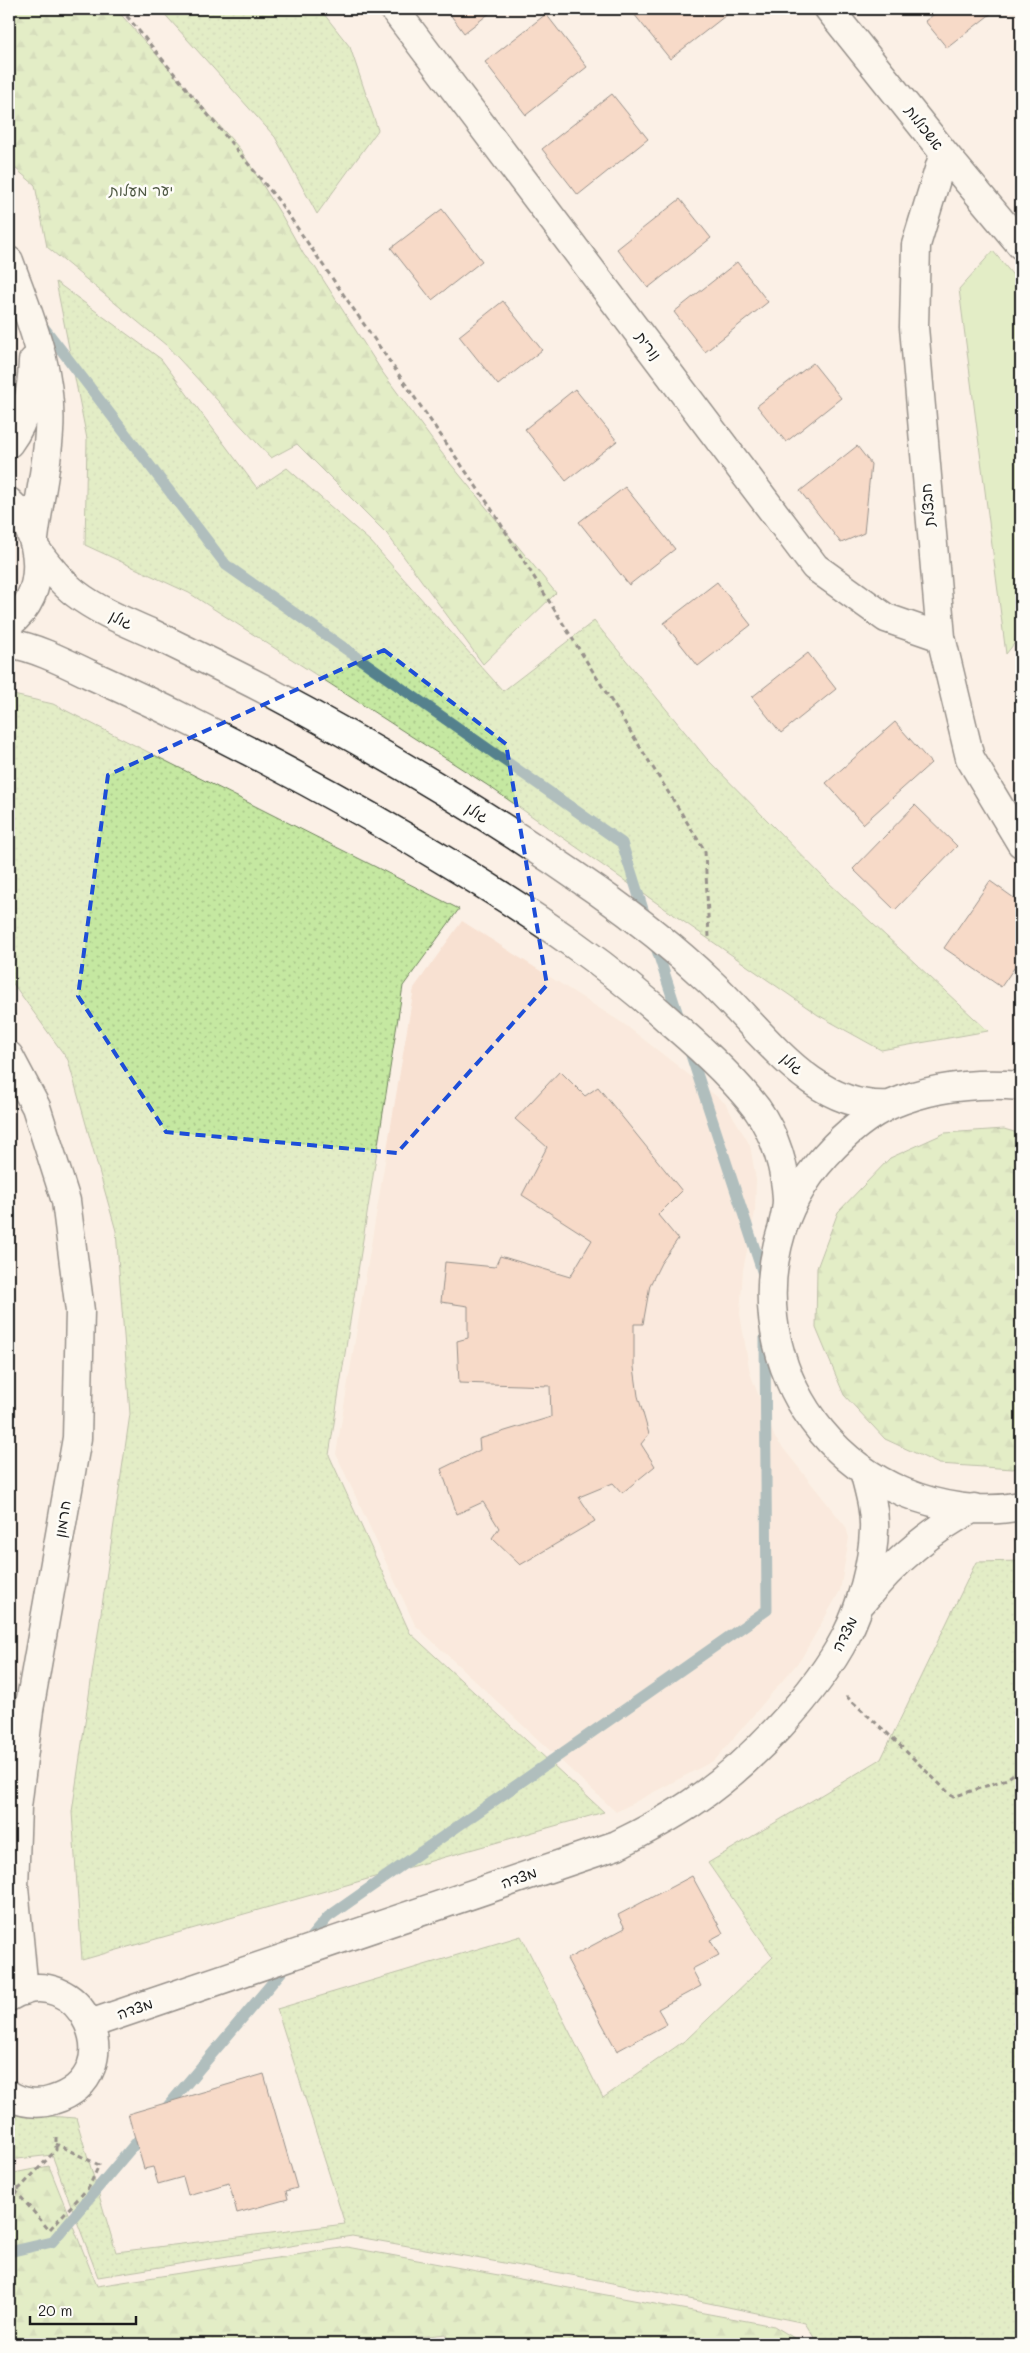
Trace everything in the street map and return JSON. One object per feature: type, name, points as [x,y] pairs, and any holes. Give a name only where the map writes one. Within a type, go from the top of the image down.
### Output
[{"type":"street","name":"נורית","points":[[394,9],[815,567],[886,618],[941,637]]},
{"type":"street","name":"אשכולות","points":[[829,9],[944,153],[1021,245]]},
{"type":"street","name":"חבצלת","points":[[944,153],[916,245],[914,326],[941,637],[970,758],[1021,843]]},
{"type":"street","points":[[9,262],[45,366],[50,410],[47,454],[36,545],[38,564],[34,589],[22,611],[9,624]]},
{"type":"street","points":[[9,444],[17,432],[30,398],[34,362],[31,322]]},
{"type":"street","name":"גולן","points":[[9,502],[23,517],[36,545],[61,581],[75,593],[97,607],[301,710],[379,754],[539,851],[628,913],[711,982],[793,1068],[838,1096],[872,1106],[890,1105]]},
{"type":"street","points":[[9,644],[58,659],[136,695],[301,778],[480,882],[599,962],[656,1008],[695,1044],[757,1110],[774,1142],[783,1173],[787,1202],[784,1225],[775,1258],[771,1293],[774,1327],[781,1360],[794,1391],[810,1419],[832,1444],[864,1471],[884,1484],[914,1497],[947,1506],[974,1508],[1021,1506]]},
{"type":"street","name":"חרמון","points":[[9,1056],[36,1107],[66,1201],[80,1311],[77,1438],[29,1710],[17,1807],[14,1887],[17,1994]]},
{"type":"street","points":[[784,1225],[797,1195],[815,1167],[837,1143],[862,1122],[890,1105],[921,1093],[954,1085],[989,1083],[1021,1086]]},
{"type":"street","name":"מצדה","points":[[90,2024],[617,1845],[681,1810],[732,1773],[770,1736],[821,1674],[846,1636],[859,1605],[874,1529],[871,1497],[864,1471]]},
{"type":"street","name":"מצדה","points":[[859,1605],[882,1578],[930,1535],[974,1508]]},
{"type":"street","points":[[9,2094],[29,2102],[46,2102],[57,2099],[77,2088],[88,2074],[94,2058],[95,2041],[90,2024],[75,2003],[51,1990],[17,1994]]},
{"type":"path","points":[[121,9],[289,216],[489,505],[705,851],[711,982]]},
{"type":"path","points":[[821,1674],[886,1732],[953,1797],[1007,1779],[1021,1768]]},
{"type":"path","points":[[9,2192],[20,2188],[56,2150],[57,2099]]},
{"type":"path","points":[[15,2190],[49,2230],[89,2187],[99,2165],[56,2144]]},
{"type":"highlighted area","points":[[384,650],[506,744],[547,985],[397,1153],[166,1132],[78,996],[108,775]]},
{"type":"shaded area","points":[[462,921],[624,1024],[725,1103],[750,1145],[756,1180],[755,1212],[743,1270],[740,1314],[750,1373],[775,1438],[846,1527],[849,1538],[840,1591],[801,1659],[715,1760],[616,1812],[415,1625],[336,1454],[414,988]]},
{"type":"green space","name":"יער מעלות","points":[[9,9],[116,9],[240,149],[304,255],[315,267],[383,373],[441,452],[556,593],[483,664],[387,534],[297,444],[271,458],[166,345],[47,247],[35,185],[9,163]]},
{"type":"green space","points":[[160,9],[320,9],[350,47],[378,130],[317,214],[275,137]]},
{"type":"green space","points":[[993,251],[1021,285],[1021,635],[1006,654],[959,289]]},
{"type":"green space","points":[[56,282],[161,359],[257,488],[287,468],[371,542],[503,691],[594,621],[707,759],[829,883],[988,1031],[881,1050],[818,1015],[487,785],[189,593],[85,545],[87,439]]},
{"type":"green space","points":[[9,694],[53,704],[459,909],[403,986],[329,1455],[410,1633],[604,1812],[82,1960],[72,1812],[130,1414],[116,1231],[68,1060],[9,978]]},
{"type":"green space","points":[[1004,1129],[1021,1134],[1021,1466],[1013,1469],[939,1464],[885,1439],[844,1395],[816,1328],[817,1268],[838,1212],[890,1158],[945,1133]]},
{"type":"green space","points":[[1021,1561],[1021,2344],[818,2344],[805,2323],[588,2278],[352,2236],[98,2277],[52,2155],[9,2160],[9,2113],[76,2118],[116,2252],[345,2224],[277,2009],[521,1936],[603,2098],[687,2039],[773,1957],[708,1863],[881,1759],[976,1562]]},
{"type":"green space","points":[[49,2166],[97,2286],[347,2247],[774,2326],[804,2344],[447,2344],[446,2334],[357,2344],[9,2344],[9,2174]]},
{"type":"building","points":[[446,9],[495,9],[464,33]]},
{"type":"building","points":[[630,9],[734,9],[670,59]]},
{"type":"building","points":[[941,9],[997,9],[947,48],[925,21]]},
{"type":"building","points":[[546,14],[587,67],[526,115],[485,62]]},
{"type":"building","points":[[612,94],[648,139],[578,195],[542,149]]},
{"type":"building","points":[[680,199],[711,238],[648,288],[617,249]]},
{"type":"building","points":[[442,209],[482,261],[432,300],[391,248]]},
{"type":"building","points":[[737,262],[768,302],[705,352],[674,312]]},
{"type":"building","points":[[503,301],[542,350],[498,385],[459,336]]},
{"type":"building","points":[[813,363],[841,398],[786,442],[757,406]]},
{"type":"building","points":[[575,389],[617,441],[566,481],[525,429]]},
{"type":"building","points":[[857,446],[871,464],[864,533],[841,543],[800,491]]},
{"type":"building","points":[[625,487],[675,549],[629,585],[579,522]]},
{"type":"building","points":[[717,582],[751,625],[698,666],[664,623]]},
{"type":"building","points":[[808,653],[836,689],[781,733],[752,697]]},
{"type":"building","points":[[895,722],[931,763],[863,824],[826,783]]},
{"type":"building","points":[[915,805],[957,846],[895,910],[853,869]]},
{"type":"building","points":[[990,881],[1021,903],[1021,958],[1001,987],[944,948]]},
{"type":"building","points":[[560,1071],[585,1096],[598,1087],[682,1191],[658,1215],[678,1239],[661,1263],[650,1285],[643,1324],[634,1324],[634,1367],[638,1396],[649,1434],[641,1444],[655,1466],[622,1493],[613,1483],[579,1497],[595,1521],[520,1565],[492,1538],[499,1528],[483,1502],[457,1514],[441,1469],[480,1450],[479,1439],[551,1417],[550,1386],[459,1383],[457,1341],[468,1338],[468,1306],[441,1302],[445,1262],[495,1267],[500,1256],[570,1277],[592,1240],[522,1195],[547,1147],[515,1119]]},
{"type":"building","points":[[692,1876],[723,1933],[710,1940],[719,1955],[692,1969],[701,1986],[658,2009],[667,2024],[617,2051],[567,1959],[625,1928],[618,1915]]},
{"type":"building","points":[[264,2074],[297,2188],[286,2191],[288,2199],[237,2213],[229,2183],[188,2195],[183,2177],[158,2184],[153,2167],[144,2169],[128,2114]]},
{"type":"waterway","points":[[39,321],[226,565],[622,843],[647,922]]},
{"type":"waterway","points":[[654,941],[680,1021]]},
{"type":"waterway","points":[[688,1046],[765,1280]]},
{"type":"waterway","points":[[304,1945],[328,1917],[767,1610],[765,1336]]},
{"type":"waterway","points":[[162,2113],[289,1963]]},
{"type":"waterway","points":[[9,2252],[52,2242],[145,2132]]}]
